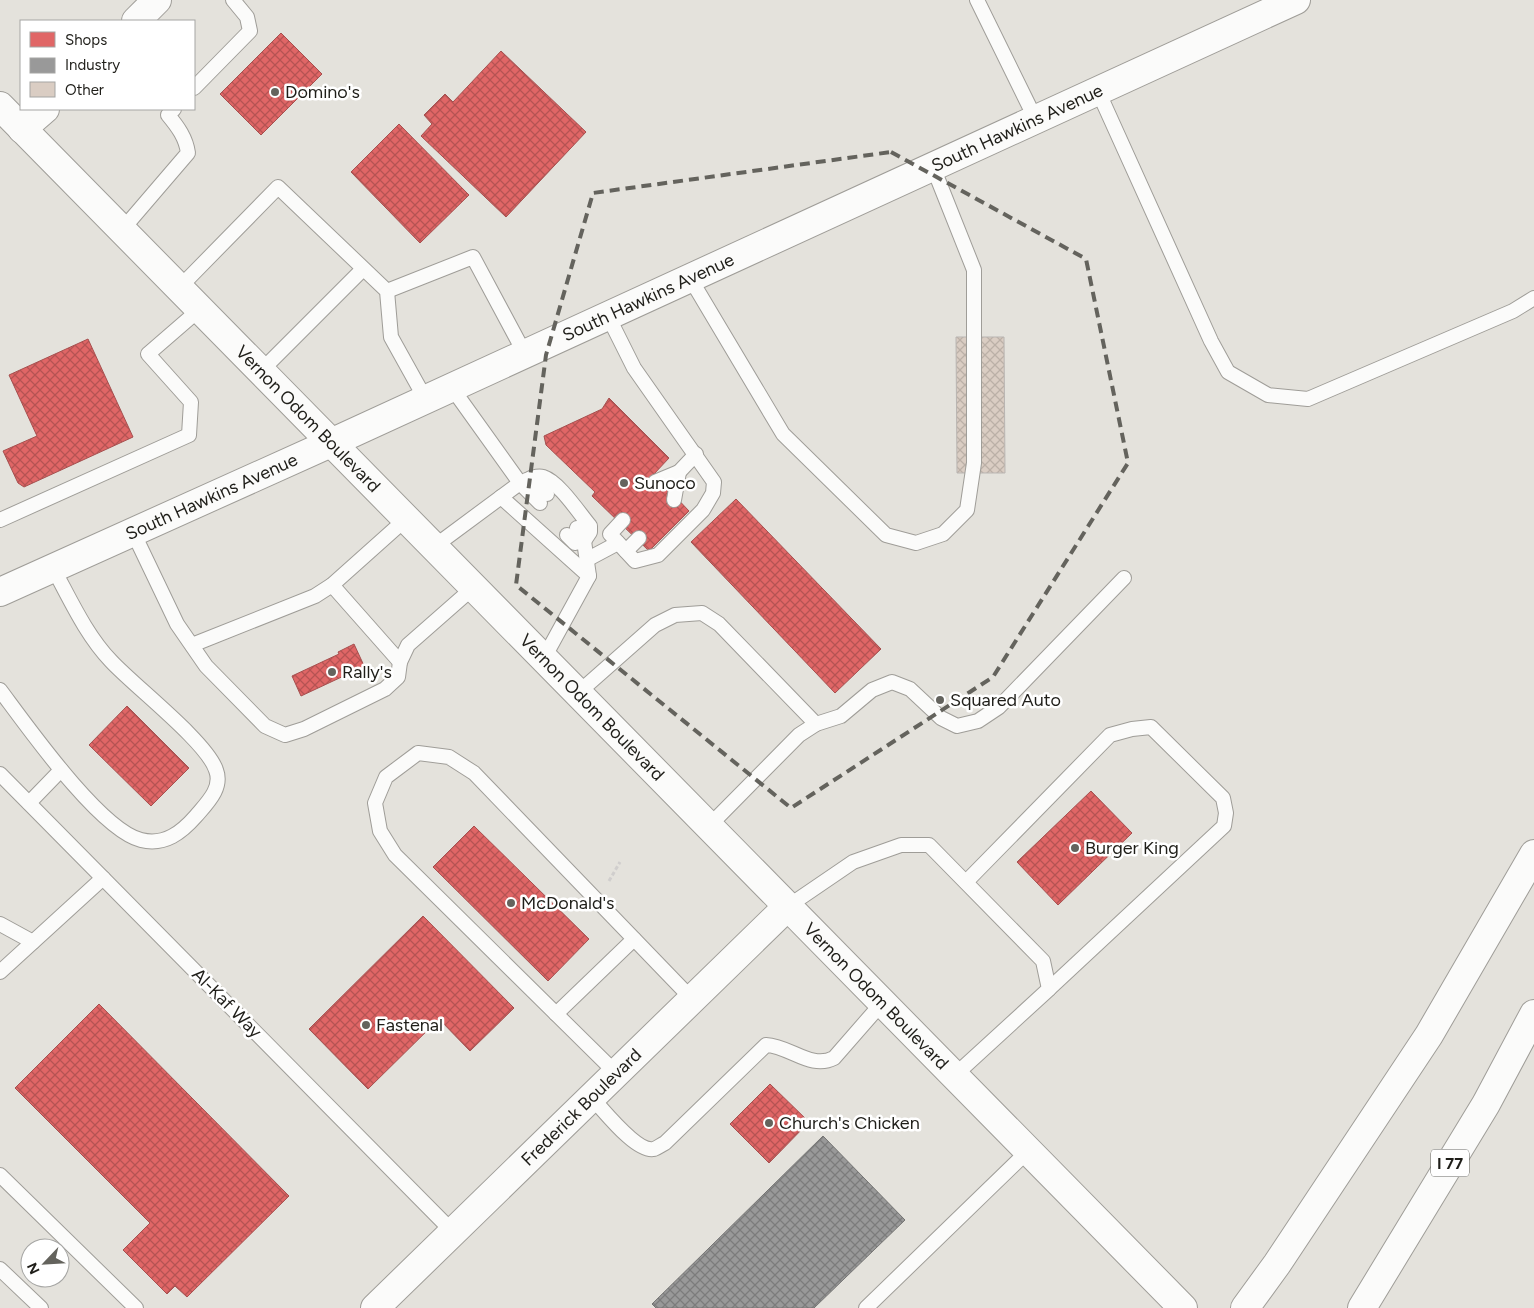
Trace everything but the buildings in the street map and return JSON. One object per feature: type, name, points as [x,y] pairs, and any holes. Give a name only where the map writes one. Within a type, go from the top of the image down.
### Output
[{"type":"main road","points":[[137,20],[157,0]]},
{"type":"main road","name":"South Hawkins Avenue","points":[[2,585],[53,568],[426,400],[1296,0]]},
{"type":"main road","name":"Vernon Odom Boulevard","points":[[0,106],[333,442],[1183,1308]]},
{"type":"main road","points":[[22,129],[44,110]]},
{"type":"main road","points":[[1245,1308],[1277,1264],[1429,1035],[1534,854]]},
{"type":"main road","name":"Frederick Boulevard","points":[[375,1308],[787,906]]},
{"type":"main road","name":"I 77","points":[[1362,1308],[1486,1104],[1534,1014]]},
{"type":"lane","points":[[195,87],[250,30],[247,17],[233,0]]},
{"type":"lane","points":[[977,0],[1036,120]]},
{"type":"lane","points":[[1098,91],[1211,341],[1228,372],[1268,395],[1308,399],[1513,312],[1534,298]]},
{"type":"lane","points":[[122,230],[188,154],[187,143],[181,131],[168,115],[173,110]]},
{"type":"lane","points":[[690,278],[783,434],[886,535],[916,543],[943,534],[967,510],[974,463],[974,270],[933,167]]},
{"type":"lane","points":[[180,288],[278,187],[362,270],[387,291],[391,336],[426,400]]},
{"type":"lane","points":[[387,291],[473,257],[524,354]]},
{"type":"lane","points":[[262,370],[362,270]]},
{"type":"lane","points":[[0,520],[189,435],[191,402],[148,354],[200,309]]},
{"type":"lane","points":[[608,316],[634,368],[714,482],[714,493],[703,510],[658,555],[635,561],[610,534],[623,520]]},
{"type":"lane","points":[[452,388],[526,481],[543,498]]},
{"type":"lane","points":[[655,482],[679,472],[696,454]]},
{"type":"lane","points":[[674,500],[679,472]]},
{"type":"lane","points":[[435,546],[526,481],[542,477],[554,483],[590,526],[590,532],[584,541],[575,543],[572,531]]},
{"type":"lane","points":[[501,498],[589,576]]},
{"type":"lane","points":[[192,646],[315,596],[332,585],[407,518]]},
{"type":"lane","points":[[133,532],[177,624],[206,666],[265,726],[285,735],[304,729],[385,689],[398,677],[400,662],[408,645],[474,587]]},
{"type":"lane","points":[[588,559],[622,547],[639,538]]},
{"type":"lane","points":[[544,658],[589,576],[584,541]]},
{"type":"lane","points":[[0,690],[61,770],[116,828],[141,840],[166,841],[184,830],[216,793],[217,770],[202,747],[110,660],[93,639],[53,568]]},
{"type":"lane","points":[[709,826],[798,735],[816,724],[841,716],[872,690],[892,682],[910,689],[940,718],[957,726],[978,721],[999,707],[1124,578]]},
{"type":"lane","points":[[332,585],[400,662]]},
{"type":"lane","points":[[578,693],[655,625],[675,615],[702,613],[719,624],[816,724]]},
{"type":"lane","points":[[954,1076],[1224,826],[1226,813],[1223,798],[1151,727],[1132,728],[1110,735],[966,882]]},
{"type":"lane","points":[[616,1073],[395,855],[380,831],[375,803],[386,777],[418,753],[449,757],[474,773],[692,999]]},
{"type":"lane","points":[[29,803],[61,770]]},
{"type":"lane","name":"Al-Kaf Way","points":[[0,774],[453,1232]]},
{"type":"lane","points":[[787,906],[853,862],[901,845],[928,845],[1043,960],[1048,989]]},
{"type":"lane","points":[[0,972],[103,878]]},
{"type":"lane","points":[[0,924],[33,942]]},
{"type":"lane","points":[[556,1014],[634,939]]},
{"type":"lane","points":[[591,1097],[633,1141],[643,1147],[653,1149],[665,1143],[766,1045],[776,1046],[814,1062],[826,1062],[834,1058],[882,1003]]},
{"type":"lane","points":[[866,1308],[1028,1150]]},
{"type":"lane","points":[[0,1175],[136,1308]]},
{"type":"lane","points":[[0,1269],[41,1308]]},
{"type":"highlighted area","points":[[891,152],[1086,259],[1128,463],[993,677],[791,808],[516,585],[546,355],[593,193]]},
{"type":"place","name":"Domino's","points":[[275,92]]},
{"type":"place","name":"Sunoco","points":[[624,483]]},
{"type":"place","name":"Rally's","points":[[332,672]]},
{"type":"place","name":"Squared Auto","points":[[940,700]]},
{"type":"place","name":"Burger King","points":[[1075,848]]},
{"type":"place","name":"McDonald's","points":[[511,903]]},
{"type":"place","name":"Fastenal","points":[[366,1025]]},
{"type":"place","name":"Church's Chicken","points":[[769,1123]]}]
